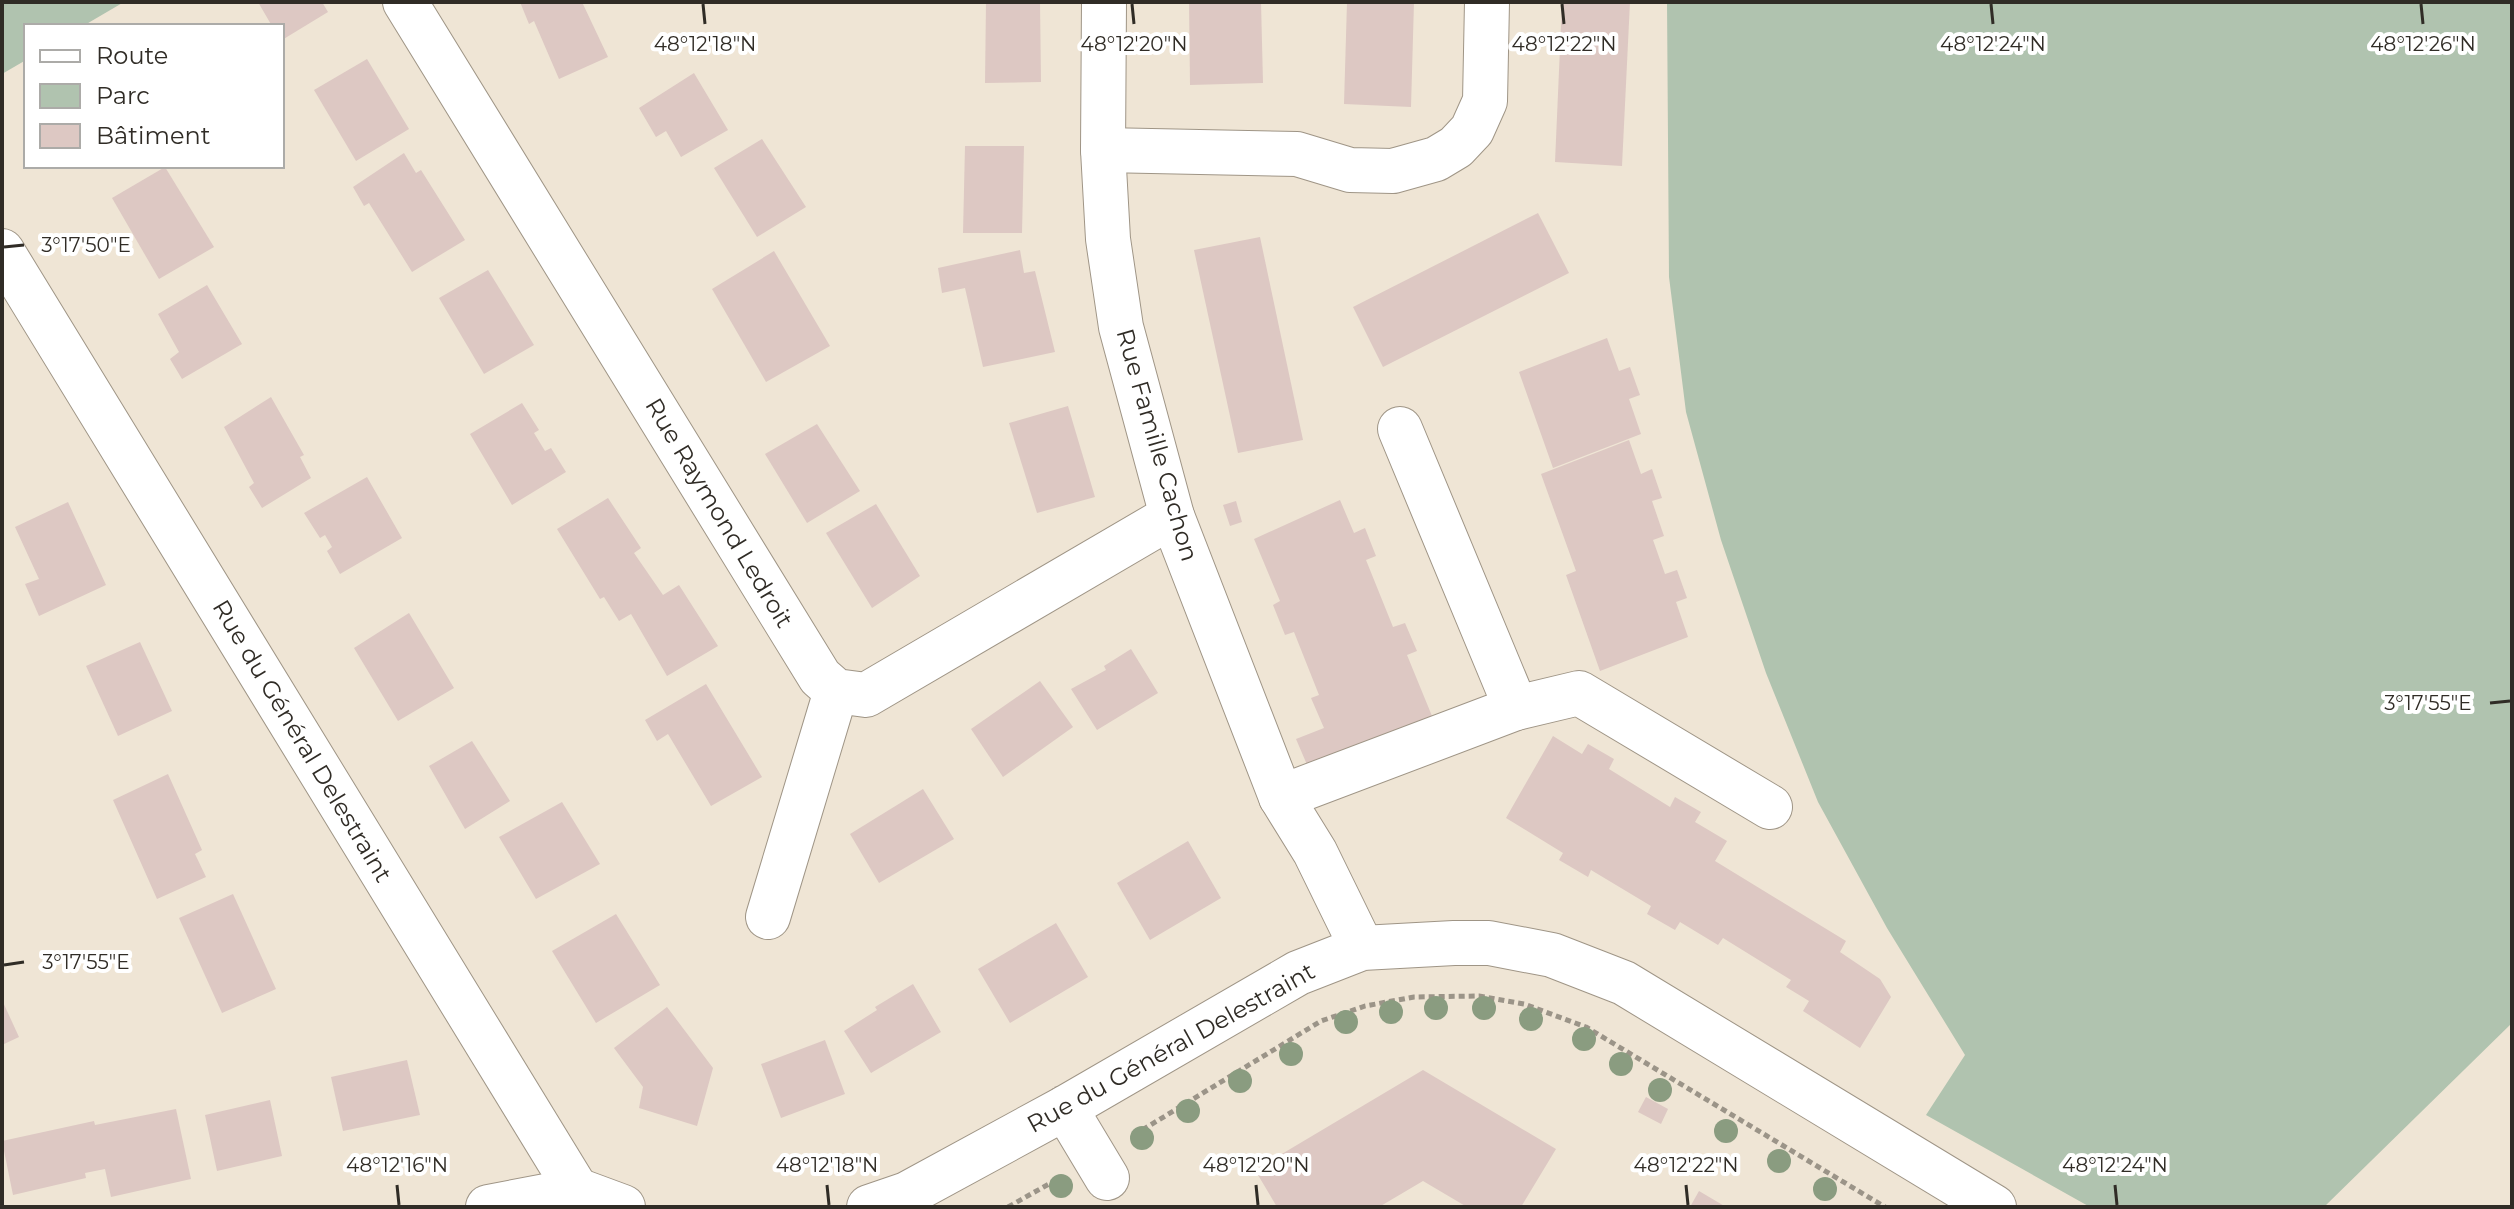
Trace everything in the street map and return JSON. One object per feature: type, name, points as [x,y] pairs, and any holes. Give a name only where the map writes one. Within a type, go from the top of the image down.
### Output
[{"type":"street","name":"Rue Raymond Ledroit","points":[[405,2],[820,677],[836,691]]},
{"type":"street","name":"Rue Famille Cachon","points":[[1104,2],[1103,150],[1108,239],[1121,327],[1172,516],[1281,797],[1315,852],[1362,948]]},
{"type":"street","points":[[1103,150],[1297,154],[1350,170],[1393,171],[1436,159],[1456,147],[1472,130],[1485,101],[1487,2]]},
{"type":"street","name":"Rue du Général Delestraint","points":[[2,251],[582,1198]]},
{"type":"street","points":[[1400,429],[1516,708]]},
{"type":"street","points":[[768,917],[836,691],[866,695],[1172,516]]},
{"type":"street","points":[[1281,797],[1516,708],[1579,693],[1770,807]]},
{"type":"street","name":"Rue du Général Delestraint","points":[[869,1207],[907,1194],[1065,1108],[1298,973],[1362,948],[1489,943],[1552,955],[1624,983],[1934,1192],[1994,1207]]},
{"type":"street","points":[[1065,1108],[1115,1160]]},
{"type":"street","points":[[488,1207],[582,1198],[623,1207]]},
{"type":"path","points":[[1115,1160],[1321,1021],[1365,1006],[1414,997],[1479,996],[1524,1004],[1586,1027],[1885,1207]]},
{"type":"path","points":[[1008,1207],[1060,1178]]},
{"type":"green space","points":[[2,2],[124,2],[86,24],[24,24],[24,61],[2,74]]},
{"type":"green space","points":[[1667,2],[2512,2],[2512,1023],[2324,1207],[2090,1207],[1926,1115],[1965,1055],[1887,928],[1818,802],[1766,673],[1721,540],[1686,412],[1669,277]]},
{"type":"building","points":[[258,2],[322,2],[328,12],[284,39],[284,24],[271,24]]},
{"type":"building","points":[[520,2],[582,2],[608,57],[559,79],[534,21],[529,24]]},
{"type":"building","points":[[986,2],[1040,2],[1041,82],[985,83]]},
{"type":"building","points":[[1189,2],[1261,2],[1263,83],[1190,85]]},
{"type":"building","points":[[1347,2],[1414,2],[1411,107],[1344,104]]},
{"type":"building","points":[[1562,2],[1630,2],[1622,166],[1555,162]]},
{"type":"building","points":[[367,59],[409,129],[356,161],[314,90]]},
{"type":"building","points":[[694,73],[728,130],[681,157],[666,131],[656,137],[639,108]]},
{"type":"building","points":[[762,139],[806,207],[757,237],[714,168]]},
{"type":"building","points":[[965,146],[1024,146],[1022,233],[963,233]]},
{"type":"building","points":[[404,153],[416,173],[421,170],[465,240],[412,272],[369,203],[364,206],[353,187]]},
{"type":"building","points":[[166,168],[214,247],[159,279],[112,198]]},
{"type":"building","points":[[1538,213],[1569,273],[1383,367],[1353,307]]},
{"type":"building","points":[[1260,237],[1303,440],[1238,453],[1194,250]]},
{"type":"building","points":[[1020,250],[1024,273],[1035,271],[1055,352],[983,367],[965,288],[942,293],[938,268]]},
{"type":"building","points":[[774,251],[830,346],[766,382],[712,289]]},
{"type":"building","points":[[488,270],[534,345],[484,374],[439,298]]},
{"type":"building","points":[[207,285],[242,344],[182,379],[170,359],[179,352],[158,314]]},
{"type":"building","points":[[1607,338],[1619,371],[1630,367],[1640,395],[1629,399],[1641,434],[1553,468],[1519,372]]},
{"type":"building","points":[[271,397],[304,455],[300,457],[311,478],[262,508],[249,487],[254,483],[224,427]]},
{"type":"building","points":[[522,403],[539,430],[534,433],[545,451],[551,448],[566,472],[512,505],[470,434]]},
{"type":"building","points":[[1068,406],[1095,497],[1037,513],[1009,423]]},
{"type":"building","points":[[817,424],[860,491],[807,523],[765,454]]},
{"type":"building","points":[[1629,440],[1641,474],[1652,469],[1662,498],[1652,501],[1664,536],[1653,540],[1665,574],[1677,570],[1687,598],[1676,602],[1688,637],[1600,671],[1566,575],[1576,571],[1541,474]]},
{"type":"building","points":[[367,477],[402,538],[340,574],[327,551],[332,547],[325,535],[320,538],[304,513]]},
{"type":"building","points":[[608,498],[641,548],[634,553],[663,595],[679,585],[718,646],[667,676],[631,614],[619,621],[604,597],[600,599],[557,529]]},
{"type":"building","points":[[1340,500],[1354,533],[1365,528],[1376,556],[1366,560],[1393,627],[1405,623],[1417,651],[1407,655],[1432,716],[1308,767],[1296,739],[1324,728],[1311,698],[1319,695],[1294,632],[1285,635],[1273,605],[1280,601],[1254,539]]},
{"type":"building","points":[[1236,501],[1242,522],[1230,526],[1223,505]]},
{"type":"building","points":[[68,502],[106,585],[39,616],[25,584],[39,579],[15,527]]},
{"type":"building","points":[[876,504],[920,576],[872,608],[826,533]]},
{"type":"building","points":[[409,613],[454,688],[398,721],[354,648]]},
{"type":"building","points":[[140,642],[172,711],[118,736],[86,666]]},
{"type":"building","points":[[1131,649],[1158,693],[1097,730],[1071,689],[1106,670],[1104,666]]},
{"type":"building","points":[[1040,681],[1073,727],[1003,777],[971,729]]},
{"type":"building","points":[[706,684],[762,777],[711,806],[668,734],[657,741],[645,720]]},
{"type":"building","points":[[1553,736],[1582,754],[1588,744],[1614,759],[1609,769],[1670,807],[1675,797],[1701,812],[1695,822],[1727,841],[1715,861],[1846,941],[1840,952],[1880,979],[1891,997],[1860,1048],[1803,1011],[1809,1001],[1786,987],[1791,980],[1723,938],[1718,945],[1680,922],[1675,930],[1647,914],[1651,906],[1591,870],[1588,877],[1559,860],[1563,853],[1506,818]]},
{"type":"building","points":[[472,741],[510,801],[465,829],[429,766]]},
{"type":"building","points":[[168,774],[202,850],[195,854],[206,877],[157,899],[113,800]]},
{"type":"building","points":[[923,789],[954,839],[879,883],[850,834]]},
{"type":"building","points":[[562,802],[600,864],[536,899],[499,837]]},
{"type":"building","points":[[1188,841],[1221,898],[1150,940],[1117,883]]},
{"type":"building","points":[[233,894],[276,989],[222,1013],[179,918]]},
{"type":"building","points":[[616,914],[660,985],[596,1023],[552,951]]},
{"type":"building","points":[[1056,923],[1088,977],[1010,1023],[978,969]]},
{"type":"building","points":[[913,984],[941,1032],[871,1073],[844,1031]]},
{"type":"building","points":[[2,1000],[19,1037],[2,1045]]},
{"type":"building","points":[[667,1007],[713,1068],[697,1126],[639,1108],[643,1087],[614,1048]]},
{"type":"building","points":[[825,1040],[845,1094],[781,1118],[761,1064]]},
{"type":"building","points":[[407,1060],[420,1115],[343,1131],[331,1077]]},
{"type":"building","points":[[1423,1070],[1556,1149],[1521,1207],[1467,1207],[1423,1181],[1379,1207],[1277,1207],[1255,1170]]},
{"type":"building","points":[[1646,1097],[1668,1109],[1661,1124],[1638,1112]]},
{"type":"building","points":[[270,1100],[282,1156],[217,1171],[205,1115]]},
{"type":"building","points":[[176,1109],[191,1179],[111,1197],[105,1169],[85,1173],[86,1178],[13,1195],[2,1141],[94,1121],[95,1125]]},
{"type":"building","points":[[1699,1191],[1726,1207],[1690,1207]]}]
